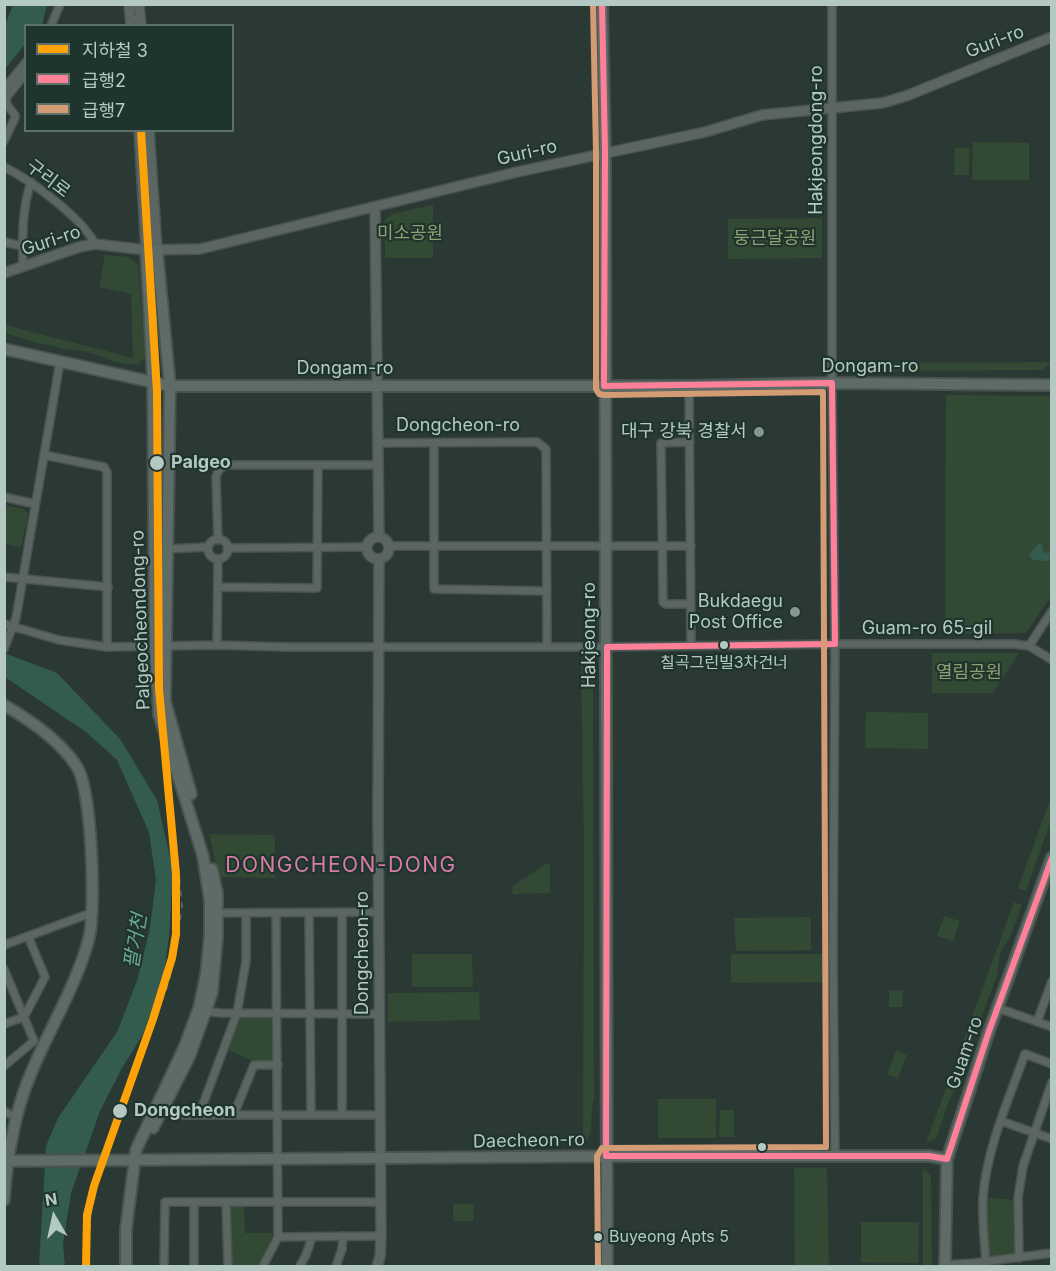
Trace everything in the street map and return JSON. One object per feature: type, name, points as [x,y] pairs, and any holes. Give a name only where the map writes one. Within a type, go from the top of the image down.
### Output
[{"type":"main road","name":"Hakjeong-ro","points":[[602,4],[605,152],[604,386],[607,647],[607,1266]]},
{"type":"main road","name":"Palgeocheondong-ro","points":[[126,1266],[126,1229],[136,1149],[184,1048],[199,1008],[206,975],[210,934],[210,901],[203,856],[159,715],[160,646],[152,250]]},
{"type":"main road","name":"Palgeocheondong-ro","points":[[135,1160],[190,1055],[212,993],[217,939],[217,892],[207,848],[165,701],[160,646],[167,549],[170,386],[152,250]]},
{"type":"main road","name":"Dongam-ro","points":[[4,349],[170,386],[689,386],[832,383],[1052,385]]},
{"type":"main road","points":[[4,705],[56,743],[77,767],[84,781],[91,844],[92,913],[89,935],[74,985],[39,1043],[6,1161],[4,1200]]},
{"type":"main road","name":"Guam-ro","points":[[945,1266],[947,1159],[1052,857]]},
{"type":"main road","name":"Daecheon-ro","points":[[6,1161],[606,1156],[929,1156],[947,1159]]},
{"type":"street","points":[[52,24],[60,4]]},
{"type":"street","points":[[129,4],[131,24]]},
{"type":"street","points":[[139,4],[141,24]]},
{"type":"street","name":"Hakjeongdong-ro","points":[[832,4],[835,1156]]},
{"type":"street","name":"Guri-ro","points":[[4,273],[79,247],[95,244],[152,250],[211,246],[605,152],[705,132],[762,115],[882,103],[906,96],[1052,37]]},
{"type":"street","points":[[4,89],[24,64]]},
{"type":"street","points":[[4,141],[15,118],[7,105],[6,98],[24,76]]},
{"type":"street","name":"Palgeocheondong-ro","points":[[139,132],[152,250]]},
{"type":"street","name":"Palgeocheondong-ro","points":[[148,132],[152,250]]},
{"type":"street","name":"구리로","points":[[4,167],[31,182],[83,227],[95,244]]},
{"type":"street","points":[[23,267],[22,246],[26,199],[31,182]]},
{"type":"street","name":"Dongcheon-ro","points":[[375,207],[379,537]]},
{"type":"street","points":[[4,242],[22,246]]},
{"type":"street","points":[[4,649],[14,627],[60,362]]},
{"type":"street","points":[[689,386],[691,645]]},
{"type":"street","name":"Dongcheon-ro","points":[[378,443],[537,442],[542,445],[546,449],[546,547]]},
{"type":"street","points":[[690,442],[661,443],[661,546],[663,602],[666,604],[691,603]]},
{"type":"street","points":[[434,443],[434,589],[547,591]]},
{"type":"street","points":[[44,456],[104,467],[107,472],[106,647]]},
{"type":"street","points":[[218,540],[216,477],[219,469],[227,465],[377,465]]},
{"type":"street","points":[[218,587],[317,588],[318,465]]},
{"type":"street","points":[[4,497],[35,504]]},
{"type":"street","points":[[379,537],[386,540],[389,546],[388,554],[379,559],[369,555],[367,547],[372,539],[379,537]]},
{"type":"street","points":[[218,540],[224,542],[227,549],[224,557],[218,559],[210,555],[208,548],[211,543],[218,540]]},
{"type":"street","points":[[389,546],[691,546]]},
{"type":"street","points":[[227,549],[367,547]]},
{"type":"street","points":[[546,547],[547,646]]},
{"type":"street","points":[[167,549],[208,548]]},
{"type":"street","points":[[217,645],[218,559]]},
{"type":"street","name":"Dongcheon-ro","points":[[377,1266],[381,1236],[379,559]]},
{"type":"street","points":[[4,577],[108,587]]},
{"type":"street","points":[[1052,611],[1029,646],[1052,660]]},
{"type":"street","name":"Guam-ro 65-gil","points":[[4,624],[59,640],[106,647],[379,645],[607,647],[835,644],[1029,646]]},
{"type":"street","points":[[217,913],[379,912]]},
{"type":"street","points":[[4,945],[92,913]]},
{"type":"street","points":[[201,1115],[237,1013],[246,961],[246,913]]},
{"type":"street","points":[[263,1266],[278,1237],[276,913]]},
{"type":"street","points":[[309,913],[311,1114]]},
{"type":"street","points":[[342,913],[342,1114]]},
{"type":"street","points":[[4,1024],[24,1017],[45,977],[28,936]]},
{"type":"street","points":[[4,969],[24,1017],[39,1043],[4,1066]]},
{"type":"street","points":[[1037,1022],[1052,981]]},
{"type":"street","points":[[998,1008],[1052,1027]]},
{"type":"street","points":[[205,1011],[380,1014]]},
{"type":"street","points":[[986,1262],[983,1198],[990,1156],[1001,1121],[1024,1054],[1052,1064]]},
{"type":"street","points":[[234,1114],[254,1065],[278,1065]]},
{"type":"street","points":[[1019,1258],[1018,1198],[1023,1166],[1052,1082]]},
{"type":"street","points":[[162,1111],[176,1115],[380,1115]]},
{"type":"street","points":[[4,1112],[17,1118]]},
{"type":"street","points":[[1001,1121],[1052,1139]]},
{"type":"street","points":[[164,1266],[165,1202],[380,1202]]},
{"type":"street","points":[[194,1202],[194,1266]]},
{"type":"street","points":[[226,1202],[228,1266]]},
{"type":"street","points":[[300,1266],[312,1236]]},
{"type":"street","points":[[336,1266],[344,1236]]},
{"type":"street","points":[[278,1237],[381,1236]]},
{"type":"street","points":[[945,1266],[974,1265],[1052,1253]]},
{"type":"green space","points":[[973,142],[1029,143],[1029,180],[972,180]]},
{"type":"green space","points":[[955,148],[969,148],[969,175],[954,175]]},
{"type":"green space","name":"미소공원","points":[[433,205],[433,258],[385,258],[385,220],[392,214]]},
{"type":"green space","name":"둥근달공원","points":[[822,218],[822,258],[728,259],[728,219]]},
{"type":"green space","points":[[105,255],[129,257],[138,264],[145,357],[139,364],[118,363],[84,351],[52,346],[5,333],[5,325],[133,358],[131,294],[99,287]]},
{"type":"green space","points":[[1051,362],[1043,370],[850,371],[841,363]]},
{"type":"green space","points":[[946,395],[1051,396],[1051,596],[1026,633],[945,634]]},
{"type":"green space","points":[[5,505],[23,509],[28,514],[21,548],[5,544]]},
{"type":"green space","name":"열림공원","points":[[932,653],[1019,653],[993,693],[932,693]]},
{"type":"green space","points":[[581,657],[584,657],[593,667],[594,1098],[590,1134],[583,1147],[584,847]]},
{"type":"green space","points":[[866,712],[928,713],[928,749],[865,748]]},
{"type":"green space","points":[[1051,797],[1051,820],[1026,891],[1018,888]]},
{"type":"green space","points":[[209,834],[275,835],[275,878],[219,877]]},
{"type":"green space","points":[[546,864],[550,864],[550,893],[512,894],[513,886]]},
{"type":"green space","points":[[1014,902],[1022,905],[1010,937],[1000,953],[997,975],[936,1139],[926,1143]]},
{"type":"green space","points":[[944,916],[960,921],[953,941],[937,936]]},
{"type":"green space","points":[[811,917],[811,950],[736,951],[734,918]]},
{"type":"green space","points":[[412,954],[472,954],[473,987],[412,987]]},
{"type":"green space","points":[[731,954],[824,954],[824,982],[731,983]]},
{"type":"green space","points":[[889,990],[903,990],[902,1007],[889,1007]]},
{"type":"green space","points":[[479,992],[480,1020],[388,1022],[388,993]]},
{"type":"green space","points":[[242,1018],[270,1018],[275,1022],[275,1059],[271,1063],[256,1062],[228,1050]]},
{"type":"green space","points":[[896,1051],[907,1055],[898,1078],[887,1075]]},
{"type":"green space","points":[[658,1099],[716,1099],[716,1138],[658,1138]]},
{"type":"green space","points":[[720,1110],[734,1110],[734,1137],[719,1137]]},
{"type":"green space","points":[[794,1168],[827,1168],[829,1266],[795,1266]]},
{"type":"green space","points":[[923,1168],[931,1176],[932,1266],[923,1266]]},
{"type":"green space","points":[[986,1197],[1014,1200],[1013,1225],[1016,1250],[1013,1255],[993,1257],[989,1253]]},
{"type":"green space","points":[[453,1204],[474,1204],[473,1221],[453,1221]]},
{"type":"green space","points":[[229,1205],[244,1205],[245,1233],[273,1233],[259,1266],[230,1266]]},
{"type":"green space","points":[[861,1222],[919,1222],[918,1263],[861,1262]]},
{"type":"shaded area","points":[[13,5],[47,5],[42,24],[24,24],[24,45],[5,69],[5,25]]},
{"type":"shaded area","points":[[1038,544],[1042,544],[1044,553],[1051,552],[1051,559],[1048,561],[1033,560],[1029,555]]},
{"type":"shaded area","points":[[4,653],[57,673],[120,739],[157,800],[173,870],[169,936],[163,980],[142,1036],[122,1068],[100,1111],[71,1193],[63,1244],[65,1266],[39,1266],[46,1146],[58,1118],[117,1032],[137,981],[150,928],[156,880],[149,832],[117,760],[86,732],[5,677]]},
{"type":"railway","points":[[135,4],[136,24]]},
{"type":"railway","points":[[89,1266],[92,1203],[102,1168],[168,985],[176,952],[182,906],[162,686],[160,390],[144,132]]},
{"type":"metro line","name":"3","points":[[86,1266],[87,1215],[94,1186],[153,1019],[172,958],[176,934],[176,874],[159,689],[157,392],[141,132]]},
{"type":"transit line","name":"급행7","points":[[593,4],[596,152],[596,389],[599,394],[604,395],[823,392],[824,581],[826,1147],[602,1148],[597,1156],[598,1266]]},
{"type":"transit line","name":"급행2","points":[[602,4],[605,152],[604,386],[832,383],[835,644],[607,647],[606,1156],[929,1156],[947,1159],[988,1034],[1052,858]]},
{"type":"place","name":"대구 강북 경찰서","points":[[759,432]]},
{"type":"place","name":"Palgeo","points":[[157,463]]},
{"type":"place","name":"Bukdaegu Post Office","points":[[795,612]]},
{"type":"place","name":"칠곡그린빌3차건너","points":[[724,645]]},
{"type":"place","name":"Dongcheon","points":[[120,1111]]},
{"type":"place","name":"Buyeong Apts 5","points":[[598,1237]]},
{"type":"district","name":"DONGCHEON-DONG","points":[[341,866]]},
{"type":"water label","name":"팔거천","points":[[136,941]]}]
